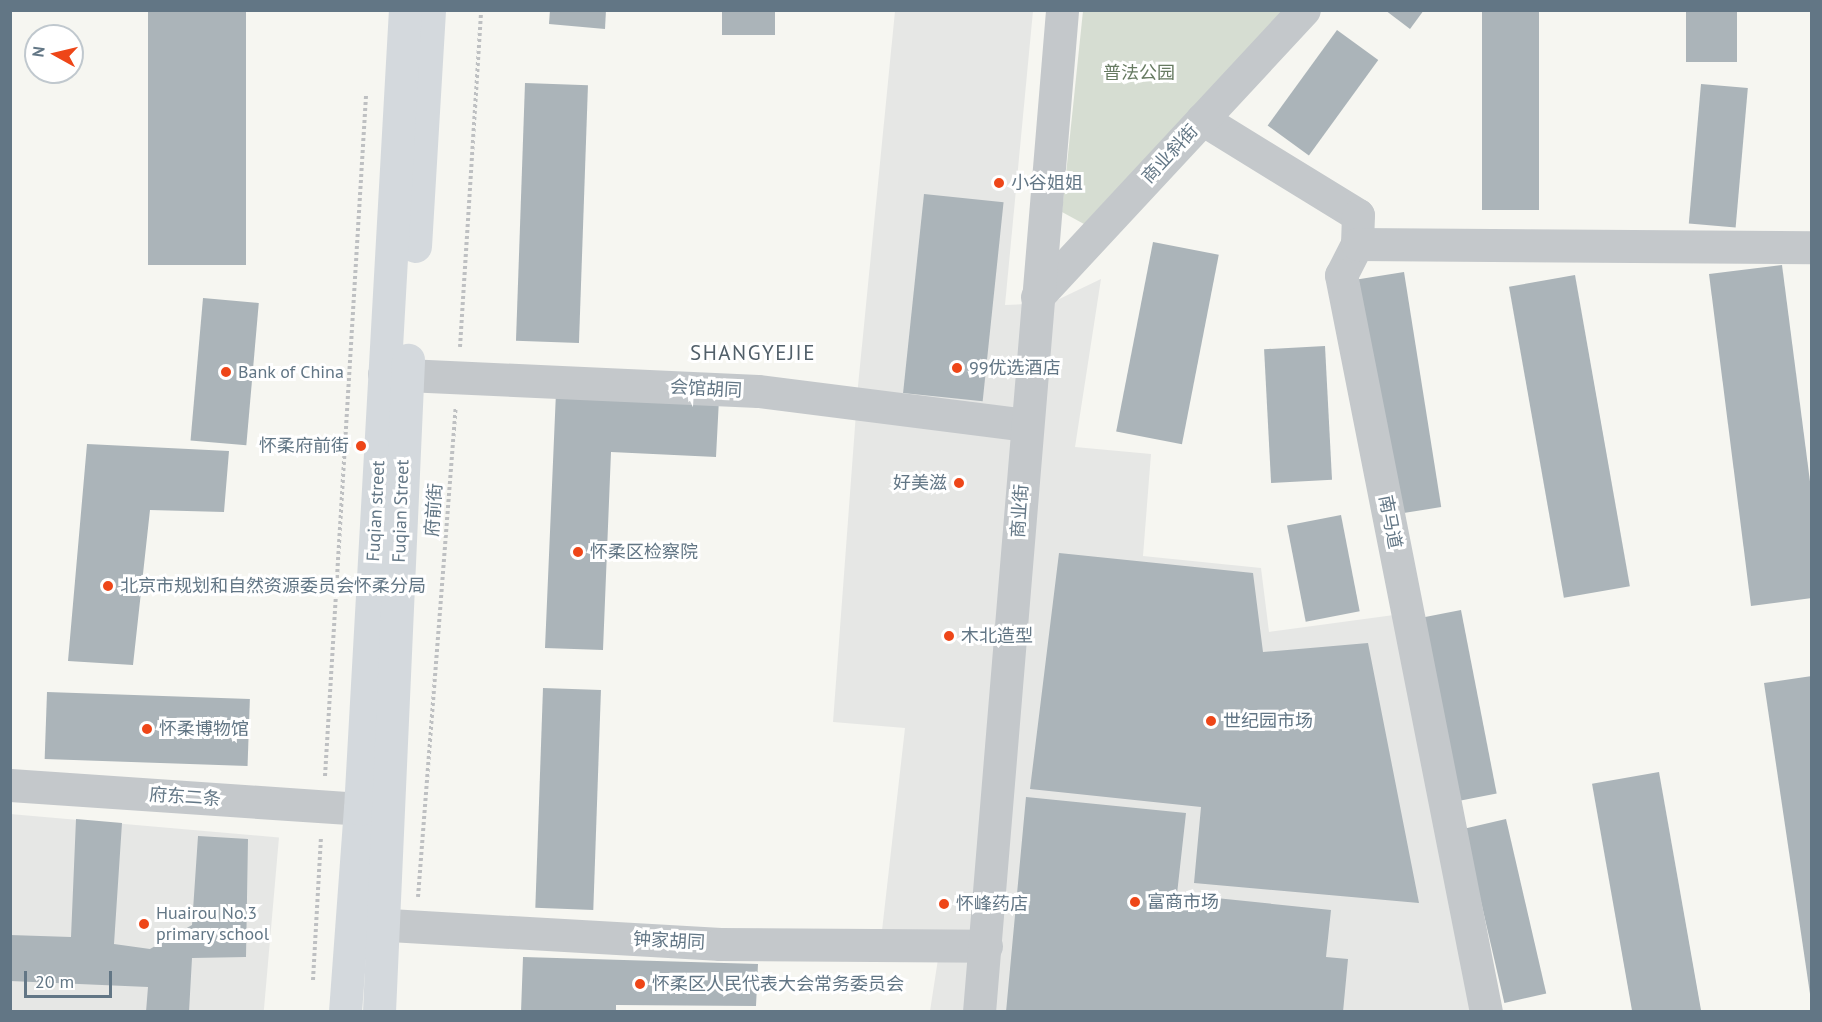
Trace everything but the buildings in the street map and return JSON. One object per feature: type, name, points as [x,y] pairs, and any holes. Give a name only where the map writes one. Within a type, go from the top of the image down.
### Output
[{"type":"main road","name":"Fuqian street","points":[[345,1011],[396,374],[405,10]]},
{"type":"main road","name":"Fuqian Street","points":[[379,1011],[401,926],[396,374],[429,10]]},
{"type":"street","name":"商业街","points":[[979,1011],[1062,10]]},
{"type":"street","name":"商业斜街","points":[[1037,297],[1304,10]]},
{"type":"street","name":"南马道","points":[[1202,119],[1358,215],[1357,244],[1341,275],[1486,1011]]},
{"type":"street","points":[[1357,244],[1812,247]]},
{"type":"street","name":"会馆胡同","points":[[396,374],[758,391],[1026,425]]},
{"type":"street","name":"府东二条","points":[[10,785],[360,809]]},
{"type":"street","name":"钟家胡同","points":[[352,923],[720,944],[986,946]]},
{"type":"path","name":"府前街","points":[[401,926],[458,376],[481,10]]},
{"type":"path","points":[[313,990],[366,94]]},
{"type":"shaded area","points":[[895,11],[1033,11],[1005,305],[1051,303],[1101,279],[1075,447],[1151,454],[1143,556],[1261,568],[1269,632],[1394,615],[1476,1011],[930,1011],[938,959],[879,957],[905,728],[833,722],[858,386]]},
{"type":"shaded area","name":"Huairou No.3 primary school","points":[[10,814],[279,838],[264,1012],[10,1012]]},
{"type":"green space","name":"普法公园","points":[[1083,11],[1283,11],[1084,224],[1062,212]]},
{"type":"place","name":"小谷姐姐","points":[[999,183]]},
{"type":"place","name":"99优选酒店","points":[[957,368]]},
{"type":"place","name":"Bank of China","points":[[226,372]]},
{"type":"place","name":"怀柔府前街","points":[[361,446]]},
{"type":"place","name":"好美滋","points":[[959,483]]},
{"type":"place","name":"怀柔区检察院","points":[[578,552]]},
{"type":"place","name":"北京市规划和自然资源委员会怀柔分局","points":[[108,586]]},
{"type":"place","name":"木北造型","points":[[949,636]]},
{"type":"place","name":"世纪园市场","points":[[1211,721]]},
{"type":"place","name":"怀柔博物馆","points":[[147,729]]},
{"type":"place","name":"富商市场","points":[[1135,902]]},
{"type":"place","name":"怀峰药店","points":[[944,904]]},
{"type":"place","name":"Huairou No.3 primary school","points":[[144,924]]},
{"type":"place","name":"怀柔区人民代表大会常务委员会","points":[[640,984]]},
{"type":"district","name":"SHANGYEJIE","points":[[753,353]]}]
